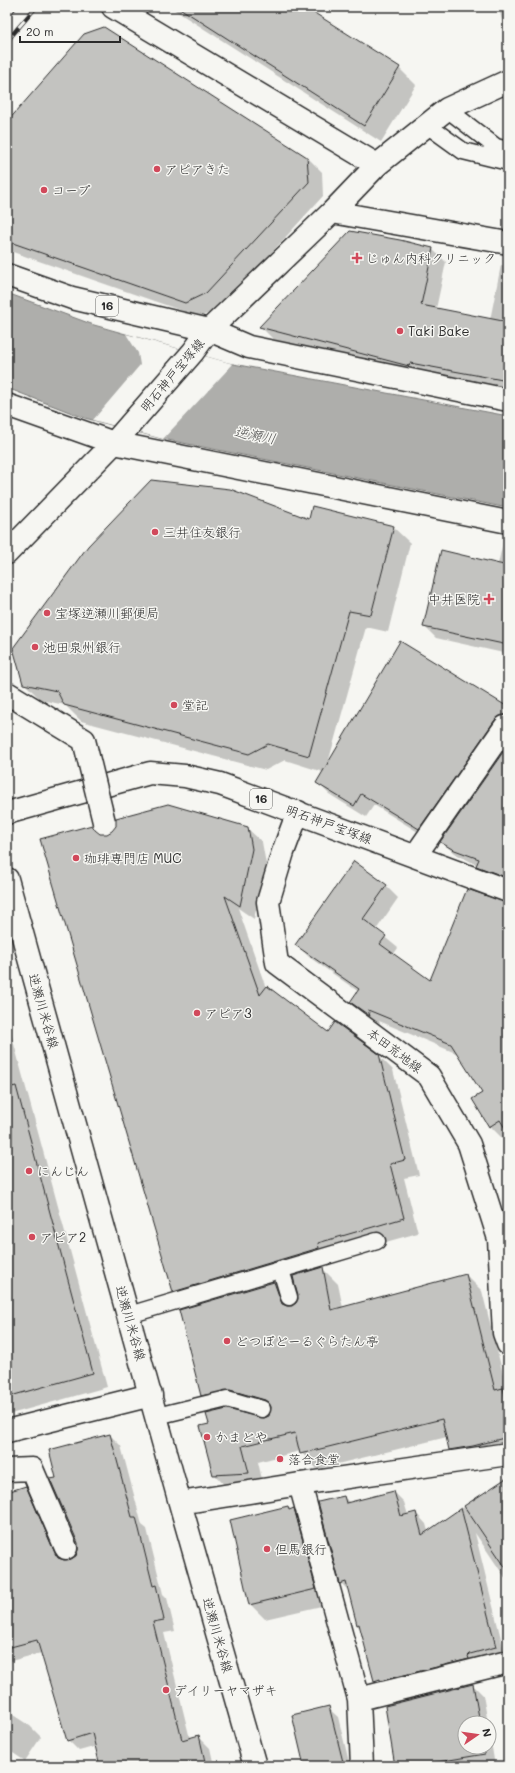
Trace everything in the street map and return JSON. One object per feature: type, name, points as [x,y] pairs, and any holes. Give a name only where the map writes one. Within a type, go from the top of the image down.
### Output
[{"type":"street","points":[[113,7],[377,165]]},
{"type":"street","points":[[508,81],[447,109],[377,165],[332,212],[208,330],[248,346],[508,400]]},
{"type":"street","points":[[332,212],[508,242]]},
{"type":"street","name":"明石神戸宝塚線","points":[[7,275],[72,298],[208,330],[193,352],[120,436],[7,552]]},
{"type":"street","points":[[7,405],[120,436],[508,522]]},
{"type":"street","points":[[7,693],[84,740],[104,822]]},
{"type":"street","points":[[415,856],[505,727],[508,727]]},
{"type":"street","name":"明石神戸宝塚線","points":[[7,813],[150,773],[185,776],[220,784],[508,890]]},
{"type":"street","name":"本田荒地線","points":[[298,812],[283,852],[268,902],[278,963],[429,1076],[469,1144],[497,1232],[499,1239],[504,1333],[508,1344]]},
{"type":"street","name":"逆瀬川米谷線","points":[[7,879],[180,1503],[255,1766]]},
{"type":"street","points":[[7,1431],[151,1395]]},
{"type":"street","points":[[180,1503],[508,1454]]},
{"type":"street","points":[[7,1470],[32,1469],[66,1548]]},
{"type":"street","points":[[300,1484],[359,1699],[362,1766]]},
{"type":"street","points":[[359,1699],[508,1662]]},
{"type":"lane","points":[[447,109],[496,147],[508,150]]},
{"type":"lane","points":[[427,125],[463,151],[508,162]]},
{"type":"lane","points":[[129,1316],[377,1241]]},
{"type":"lane","points":[[281,1270],[289,1297]]},
{"type":"lane","points":[[157,1416],[227,1399],[262,1409]]},
{"type":"water","name":"逆瀬川","points":[[7,293],[94,325],[228,363],[508,416],[508,508],[163,439],[85,418],[7,388]]},
{"type":"pier","points":[[126,334],[233,364],[163,439],[93,420],[140,365],[138,353]]},
{"type":"building","points":[[178,7],[305,7],[400,67],[364,126]]},
{"type":"building","name":"アピアきた","points":[[104,27],[307,157],[309,182],[206,293],[185,303],[7,241],[7,122],[84,34]]},
{"type":"building","points":[[350,231],[400,240],[433,248],[421,305],[508,322],[508,381],[410,363],[409,366],[259,327]]},
{"type":"building","points":[[151,480],[230,489],[309,519],[312,506],[394,526],[371,615],[349,611],[309,756],[268,744],[249,754],[64,705],[57,691],[23,684],[13,648],[88,546]]},
{"type":"building","points":[[441,550],[508,566],[508,645],[423,627]]},
{"type":"building","points":[[400,641],[508,707],[508,714],[500,716],[495,720],[419,829],[361,794],[354,806],[316,783]]},
{"type":"building","points":[[508,745],[508,878],[476,866],[479,859],[452,849],[440,842]]},
{"type":"building","name":"アピア3","points":[[168,804],[248,827],[252,849],[240,906],[225,896],[260,995],[267,986],[328,1032],[335,1022],[379,1054],[405,1160],[390,1164],[404,1218],[318,1243],[319,1248],[173,1292],[40,839],[92,825],[100,834],[107,834],[116,826],[116,818]]},
{"type":"building","points":[[354,861],[387,885],[363,919],[386,936],[380,944],[430,980],[467,889],[508,903],[508,1133],[500,1120],[489,1127],[472,1099],[482,1093],[451,1044],[368,1010],[370,1016],[350,1002],[359,989],[295,945]]},
{"type":"building","name":"アピア2","points":[[16,1086],[93,1373],[7,1397],[7,1088]]},
{"type":"building","points":[[323,1267],[331,1310],[466,1274],[495,1390],[503,1388],[508,1407],[508,1437],[473,1446],[449,1450],[442,1419],[300,1454],[295,1433],[242,1446],[249,1473],[213,1475],[200,1426],[209,1424],[206,1414],[227,1409],[264,1418],[269,1416],[271,1407],[265,1400],[230,1390],[201,1396],[179,1310],[274,1282],[282,1304],[292,1306],[298,1299],[293,1276]]},
{"type":"building","points":[[110,1434],[132,1517],[136,1517],[153,1586],[156,1585],[164,1620],[153,1622],[182,1740],[199,1735],[206,1766],[100,1766],[92,1733],[67,1741],[37,1640],[7,1648],[7,1492],[26,1486],[58,1558],[64,1560],[71,1559],[76,1556],[78,1543],[50,1479],[56,1478],[49,1450]]},
{"type":"building","points":[[508,1477],[508,1571],[464,1506]]},
{"type":"building","points":[[394,1491],[401,1516],[416,1512],[422,1535],[461,1508],[496,1647],[470,1654],[468,1656],[469,1659],[380,1681],[380,1679],[374,1681],[346,1582],[340,1584],[318,1502],[344,1496],[346,1503]]},
{"type":"building","points":[[288,1506],[289,1510],[294,1508],[316,1589],[249,1605],[230,1520]]},
{"type":"building","points":[[473,1684],[479,1715],[457,1715],[457,1755],[479,1755],[414,1766],[395,1766],[385,1706]]},
{"type":"building","points":[[329,1706],[344,1766],[304,1766],[292,1715]]},
{"type":"railway","points":[[7,16],[15,7]]},
{"type":"railway","points":[[7,41],[36,7]]},
{"type":"place","name":"アピアきた","points":[[157,169]]},
{"type":"place","name":"コープ","points":[[44,190]]},
{"type":"place","name":"じゅん内科クリニック","points":[[357,258]]},
{"type":"place","name":"Taki Bake","points":[[400,331]]},
{"type":"place","name":"三井住友銀行","points":[[155,532]]},
{"type":"place","name":"中井医院","points":[[489,599]]},
{"type":"place","name":"宝塚逆瀬川郵便局","points":[[47,613]]},
{"type":"place","name":"池田泉州銀行","points":[[35,647]]},
{"type":"place","name":"堂記","points":[[174,705]]},
{"type":"place","name":"珈琲専門店 MUC","points":[[76,858]]},
{"type":"place","name":"アピア3","points":[[197,1013]]},
{"type":"place","name":"にんじん","points":[[29,1171]]},
{"type":"place","name":"アピア2","points":[[32,1237]]},
{"type":"place","name":"どつぼどーるぐらたん亭","points":[[227,1341]]},
{"type":"place","name":"かまどや","points":[[207,1437]]},
{"type":"place","name":"落合食堂","points":[[280,1459]]},
{"type":"place","name":"但馬銀行","points":[[267,1549]]},
{"type":"place","name":"デイリーヤマザキ","points":[[166,1690]]}]
